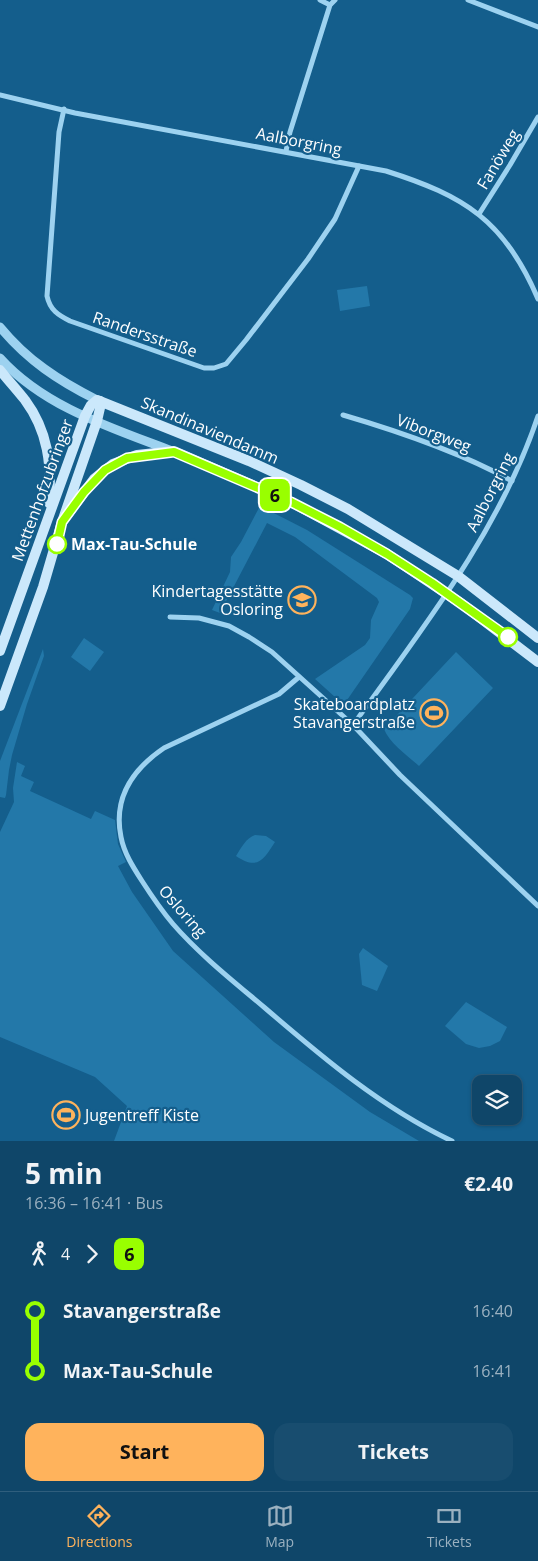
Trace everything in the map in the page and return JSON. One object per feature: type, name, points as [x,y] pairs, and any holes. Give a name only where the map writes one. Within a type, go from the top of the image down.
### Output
[{"type":"main road","points":[[0,370],[30,408],[44,436],[50,471],[48,516]]},
{"type":"main road","name":"Mettenhofzubringer","points":[[0,651],[85,416],[91,405],[98,401],[100,408],[97,421],[62,522],[44,588],[0,706]]},
{"type":"main road","name":"Skandinaviendamm","points":[[98,401],[301,485],[380,528],[458,576],[538,638]]},
{"type":"main road","name":"Skandinaviendamm","points":[[62,522],[94,480],[113,464],[137,456],[174,452],[299,506],[387,554],[447,593],[538,662]]},
{"type":"street","points":[[320,0],[330,5]]},
{"type":"street","points":[[286,151],[290,132],[330,5],[335,0]]},
{"type":"street","points":[[468,0],[538,27]]},
{"type":"street","name":"Aalborgring","points":[[1,96],[96,117],[386,171],[425,184],[458,199],[478,214],[505,241],[523,268],[538,299]]},
{"type":"street","name":"Randersstraße","points":[[64,109],[60,122],[47,296],[52,310],[70,321],[204,368],[214,368],[226,364],[246,340],[308,259],[335,219],[359,166]]},
{"type":"street","name":"Fanöweg","points":[[478,214],[538,118]]},
{"type":"street","name":"Skandinaviendamm","points":[[0,327],[18,348],[48,373],[98,401]]},
{"type":"street","name":"Skandinaviendamm","points":[[0,358],[38,391],[85,416],[174,452]]},
{"type":"street","name":"Viborgweg","points":[[343,415],[383,427],[461,456],[512,481]]},
{"type":"street","name":"Aalborgring","points":[[353,725],[458,576],[512,481],[538,416]]},
{"type":"street","points":[[170,617],[208,619],[229,626],[272,652],[353,725],[400,774],[538,906]]},
{"type":"street","name":"Osloring","points":[[299,677],[279,694],[164,748],[151,756],[131,778],[123,793],[119,813],[121,838],[133,867],[172,923],[220,970],[317,1053],[394,1109],[418,1124],[452,1141]]},
{"type":"shaded area","points":[[367,286],[370,306],[340,311],[337,290]]},
{"type":"shaded area","points":[[260,506],[307,530],[413,598],[410,609],[345,703],[335,697],[315,679],[365,645],[370,638],[371,620],[379,602],[377,598],[295,537],[267,523],[220,613],[212,610],[230,572],[231,557]]},
{"type":"shaded area","points":[[84,638],[104,652],[90,671],[71,657]]},
{"type":"shaded area","points":[[43,649],[44,656],[12,755],[6,795],[5,798],[0,797],[0,761]]},
{"type":"shaded area","name":"Skateboardplatz Stavangerstraße","points":[[456,652],[493,688],[419,766],[394,744],[384,729]]},
{"type":"shaded area","points":[[17,762],[25,766],[21,776],[34,782],[30,791],[91,819],[95,811],[115,820],[118,844],[126,862],[118,866],[132,892],[173,951],[274,1042],[370,1112],[419,1141],[114,1141],[127,1106],[95,1077],[0,1037],[0,832],[14,802],[13,788]]},
{"type":"shaded area","points":[[255,835],[266,836],[275,842],[264,858],[255,863],[250,863],[236,856],[246,841]]},
{"type":"shaded area","points":[[363,948],[388,966],[377,991],[362,985],[359,954]]},
{"type":"shaded area","points":[[466,1002],[507,1027],[500,1041],[490,1046],[479,1048],[466,1044],[445,1026]]},
{"type":"bus line","name":"6","points":[[57,544],[62,522],[84,492],[105,470],[127,458],[174,452],[291,502],[340,527],[432,583],[508,637]]},
{"type":"place","name":"Max-Tau-Schule","points":[[57,544]]},
{"type":"place","name":"Kindertagesstätte Osloring","points":[[302,600]]},
{"type":"place","name":"Skateboardplatz Stavangerstraße","points":[[434,713]]},
{"type":"place","name":"Jugentreff Kiste","points":[[66,1115]]}]
